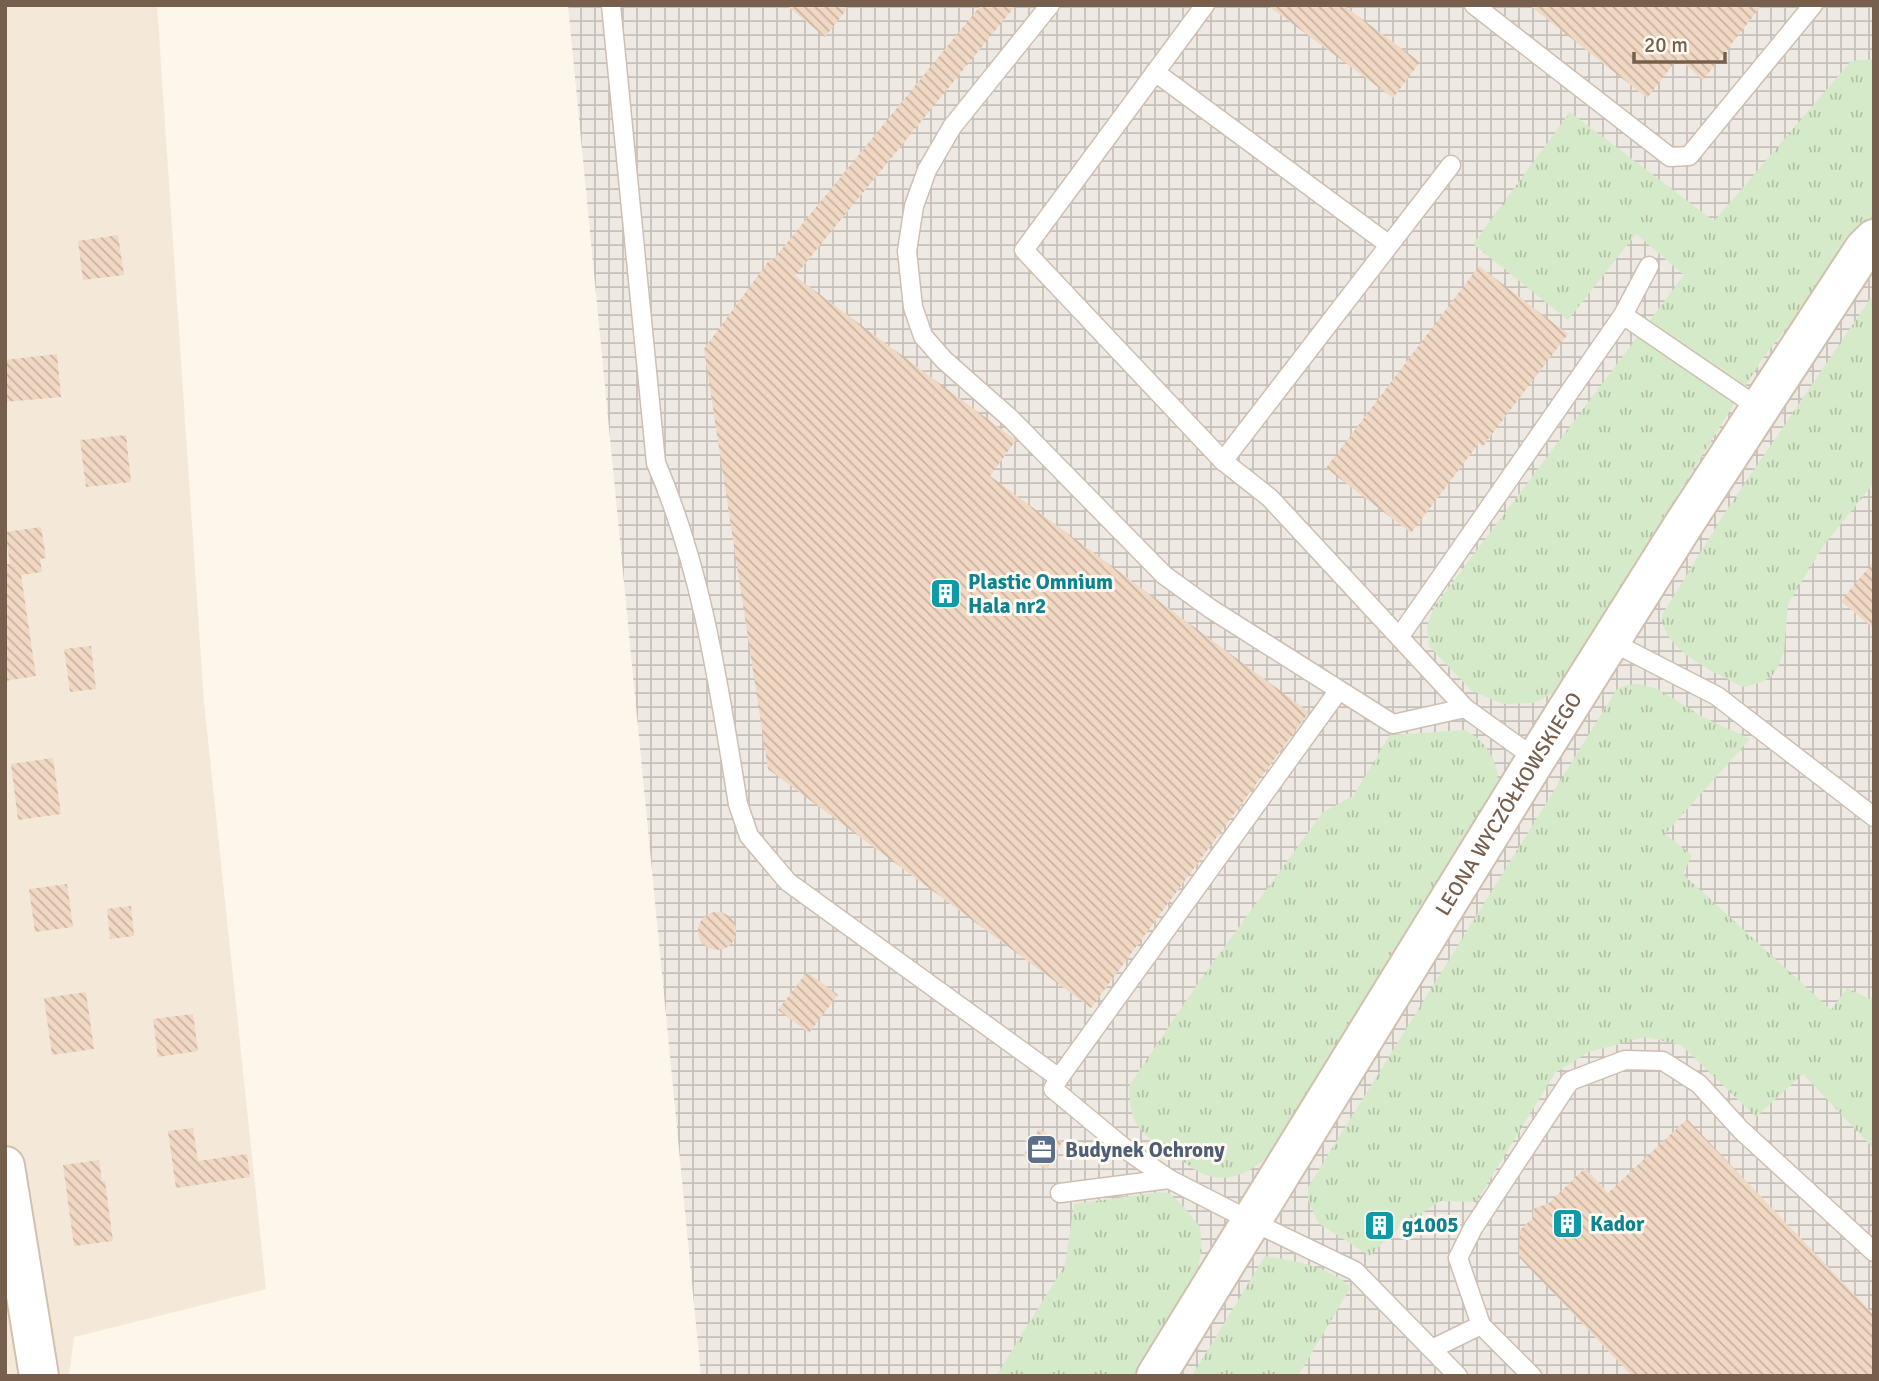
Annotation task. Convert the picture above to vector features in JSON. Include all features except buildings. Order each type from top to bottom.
[{"type":"street","name":"LEONA WYCZÓŁKOWSKIEGO","points":[[1156,1376],[1610,641],[1759,408],[1874,239]]},
{"type":"street","points":[[5,1166],[38,1376]]},
{"type":"lane","points":[[611,5],[656,463],[676,508],[703,601],[738,804],[749,836],[788,882],[1059,1078]]},
{"type":"lane","points":[[1050,5],[952,127],[927,170],[914,206],[907,251],[913,307],[923,336],[944,360],[1011,419],[1164,575],[1211,609],[1393,724],[1465,708]]},
{"type":"lane","points":[[1205,5],[1024,250],[1223,461],[1270,498],[1465,708],[1536,759]]},
{"type":"lane","points":[[1474,5],[1670,157],[1689,156],[1812,5]]},
{"type":"lane","points":[[1155,72],[1388,244]]},
{"type":"lane","points":[[1223,461],[1451,165]]},
{"type":"lane","points":[[1400,636],[1623,315],[1649,267]]},
{"type":"lane","points":[[1623,315],[1759,408]]},
{"type":"lane","points":[[1610,641],[1717,696],[1874,817]]},
{"type":"lane","points":[[1339,690],[1053,1089],[1128,1151],[1169,1179],[1251,1222],[1355,1271],[1458,1376]]},
{"type":"lane","points":[[1532,1376],[1481,1325],[1458,1258],[1473,1228],[1570,1081],[1625,1060],[1663,1061],[1699,1084],[1741,1130],[1874,1252]]},
{"type":"lane","points":[[1060,1194],[1169,1179]]},
{"type":"lane","points":[[1432,1349],[1481,1325]]},
{"type":"shaded area","points":[[5,5],[157,5],[204,702],[266,1289],[74,1337],[69,1376],[5,1376]]},
{"type":"shaded area","points":[[568,5],[1874,5],[1874,1376],[701,1376]]},
{"type":"green space","points":[[1874,59],[1874,214],[1761,361],[1554,693],[1533,703],[1503,704],[1472,691],[1429,646],[1427,626],[1434,607],[1684,275],[1636,234],[1568,320],[1473,244],[1570,112],[1714,221],[1851,61]]},
{"type":"green space","points":[[1874,293],[1874,483],[1824,545],[1788,604],[1784,651],[1778,667],[1771,677],[1744,687],[1705,667],[1680,649],[1664,628],[1662,615],[1724,514]]},
{"type":"green space","points":[[1639,684],[1658,689],[1703,717],[1750,739],[1665,834],[1692,855],[1683,874],[1831,1010],[1847,988],[1870,999],[1874,996],[1874,1149],[1803,1074],[1756,1117],[1681,1045],[1646,1037],[1589,1052],[1555,1073],[1476,1202],[1440,1201],[1395,1231],[1370,1256],[1318,1223],[1308,1200],[1308,1187],[1617,689]]},
{"type":"green space","points":[[1465,730],[1479,740],[1490,754],[1497,770],[1497,788],[1278,1147],[1255,1167],[1237,1176],[1227,1178],[1206,1175],[1193,1168],[1139,1128],[1132,1112],[1129,1086],[1200,980],[1323,812],[1353,796],[1390,735]]},
{"type":"green space","points":[[1159,1192],[1169,1193],[1200,1227],[1202,1248],[1197,1273],[1134,1376],[996,1376],[1065,1265],[1074,1204]]},
{"type":"green space","points":[[1265,1256],[1322,1269],[1351,1287],[1298,1376],[1192,1376]]},
{"type":"place","name":"Plastic Omnium Hala nr2","points":[[945,594]]},
{"type":"place","name":"Budynek Ochrony","points":[[1042,1150]]},
{"type":"place","name":"Kador","points":[[1567,1224]]},
{"type":"place","name":"g1005","points":[[1379,1225]]}]
